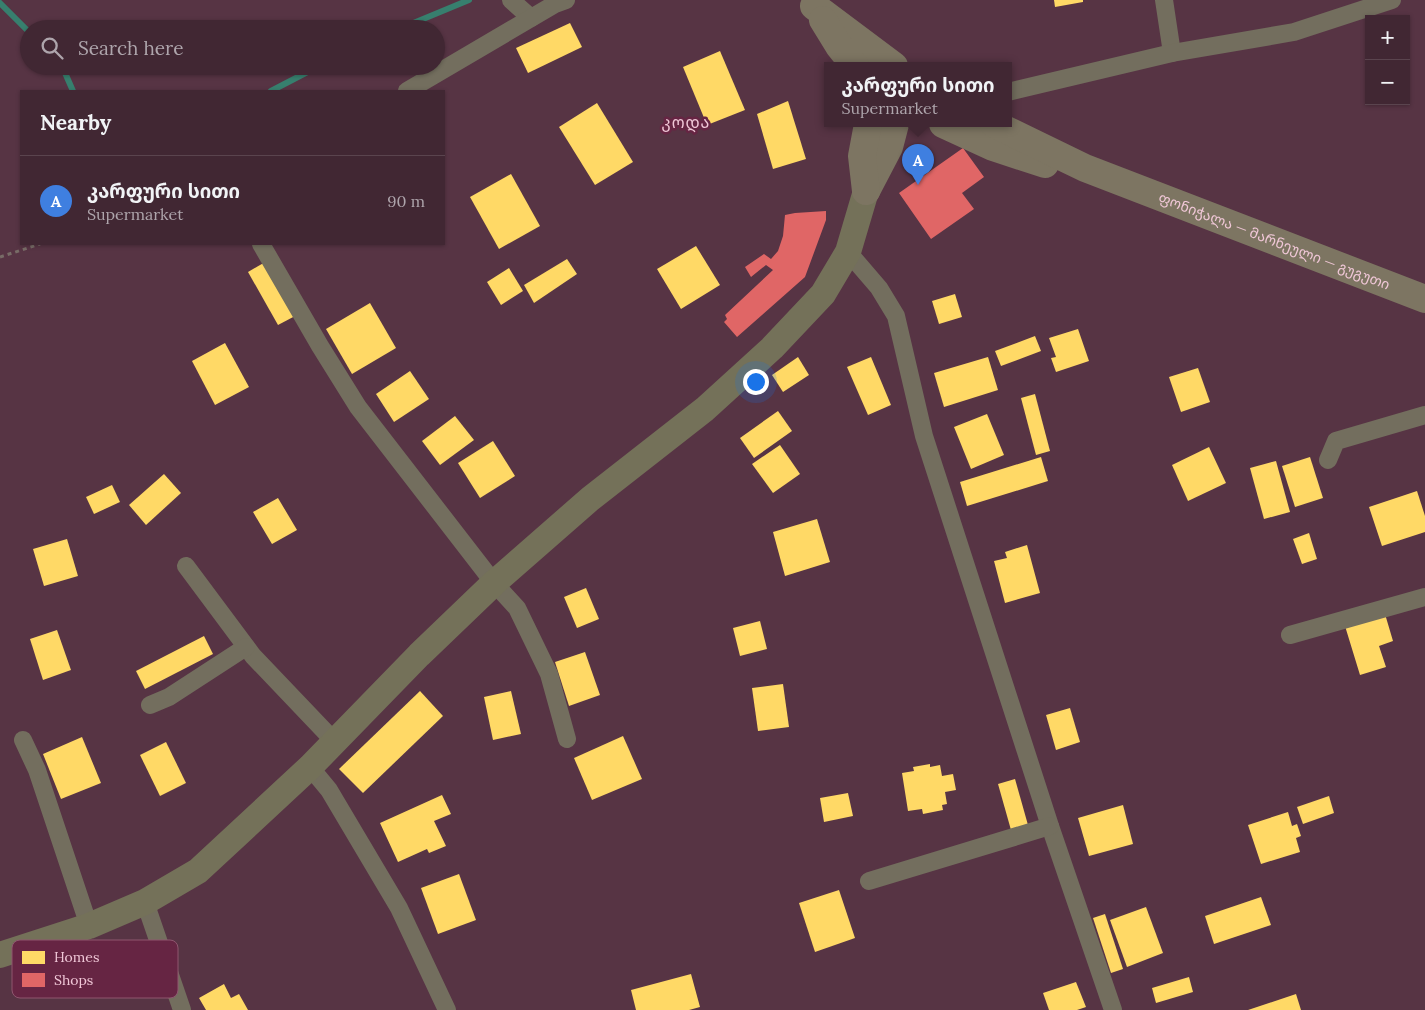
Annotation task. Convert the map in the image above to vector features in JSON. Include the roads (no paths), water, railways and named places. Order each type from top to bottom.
[{"type":"highway","points":[[812,3],[839,46],[852,62]]},
{"type":"highway","points":[[812,3],[889,62]]},
{"type":"highway","points":[[866,190],[862,156],[867,127]]},
{"type":"highway","points":[[866,190],[888,147],[894,127]]},
{"type":"highway","name":"ფონიჭალა — მარნეული — გუგუთი","points":[[950,127],[993,147],[1081,176],[1124,183]]},
{"type":"highway","name":"ფონიჭალა — მარნეული — გუგუთი","points":[[1000,127],[1085,168],[1425,299]]},
{"type":"street","points":[[511,0],[531,18]]},
{"type":"street","points":[[445,69],[531,18],[566,0]]},
{"type":"street","points":[[1164,0],[1172,53]]},
{"type":"street","points":[[1012,91],[1172,53],[1294,32],[1392,0]]},
{"type":"street","points":[[409,90],[434,75]]},
{"type":"street","points":[[46,940],[89,926],[145,902],[198,872],[310,767],[419,655],[494,583],[590,499],[705,408],[772,348],[823,294],[848,252],[866,190]]},
{"type":"street","points":[[263,245],[320,346],[358,407],[494,583],[517,608],[549,674],[567,739]]},
{"type":"street","points":[[848,252],[879,288],[896,316],[924,436],[1050,826],[1113,1010]]},
{"type":"street","points":[[1328,460],[1336,441],[1425,415]]},
{"type":"street","points":[[186,566],[253,656],[335,742]]},
{"type":"street","points":[[1290,635],[1425,597]]},
{"type":"street","points":[[150,705],[169,697],[246,647]]},
{"type":"street","points":[[23,740],[37,770],[89,926]]},
{"type":"street","points":[[310,767],[329,790],[399,908],[447,1010]]},
{"type":"street","points":[[869,881],[1050,826]]},
{"type":"street","points":[[145,902],[158,940]]},
{"type":"street","points":[[0,955],[12,951]]},
{"type":"street","points":[[178,998],[182,1010]]},
{"type":"waterway","points":[[421,20],[469,0]]},
{"type":"waterway","points":[[0,3],[20,23]]},
{"type":"waterway","points":[[66,75],[73,90]]},
{"type":"waterway","points":[[273,90],[302,75]]},
{"type":"place","name":"კარფური სითი","points":[[918,185]]},
{"type":"district","name":"კოდა","points":[[686,122]]}]
